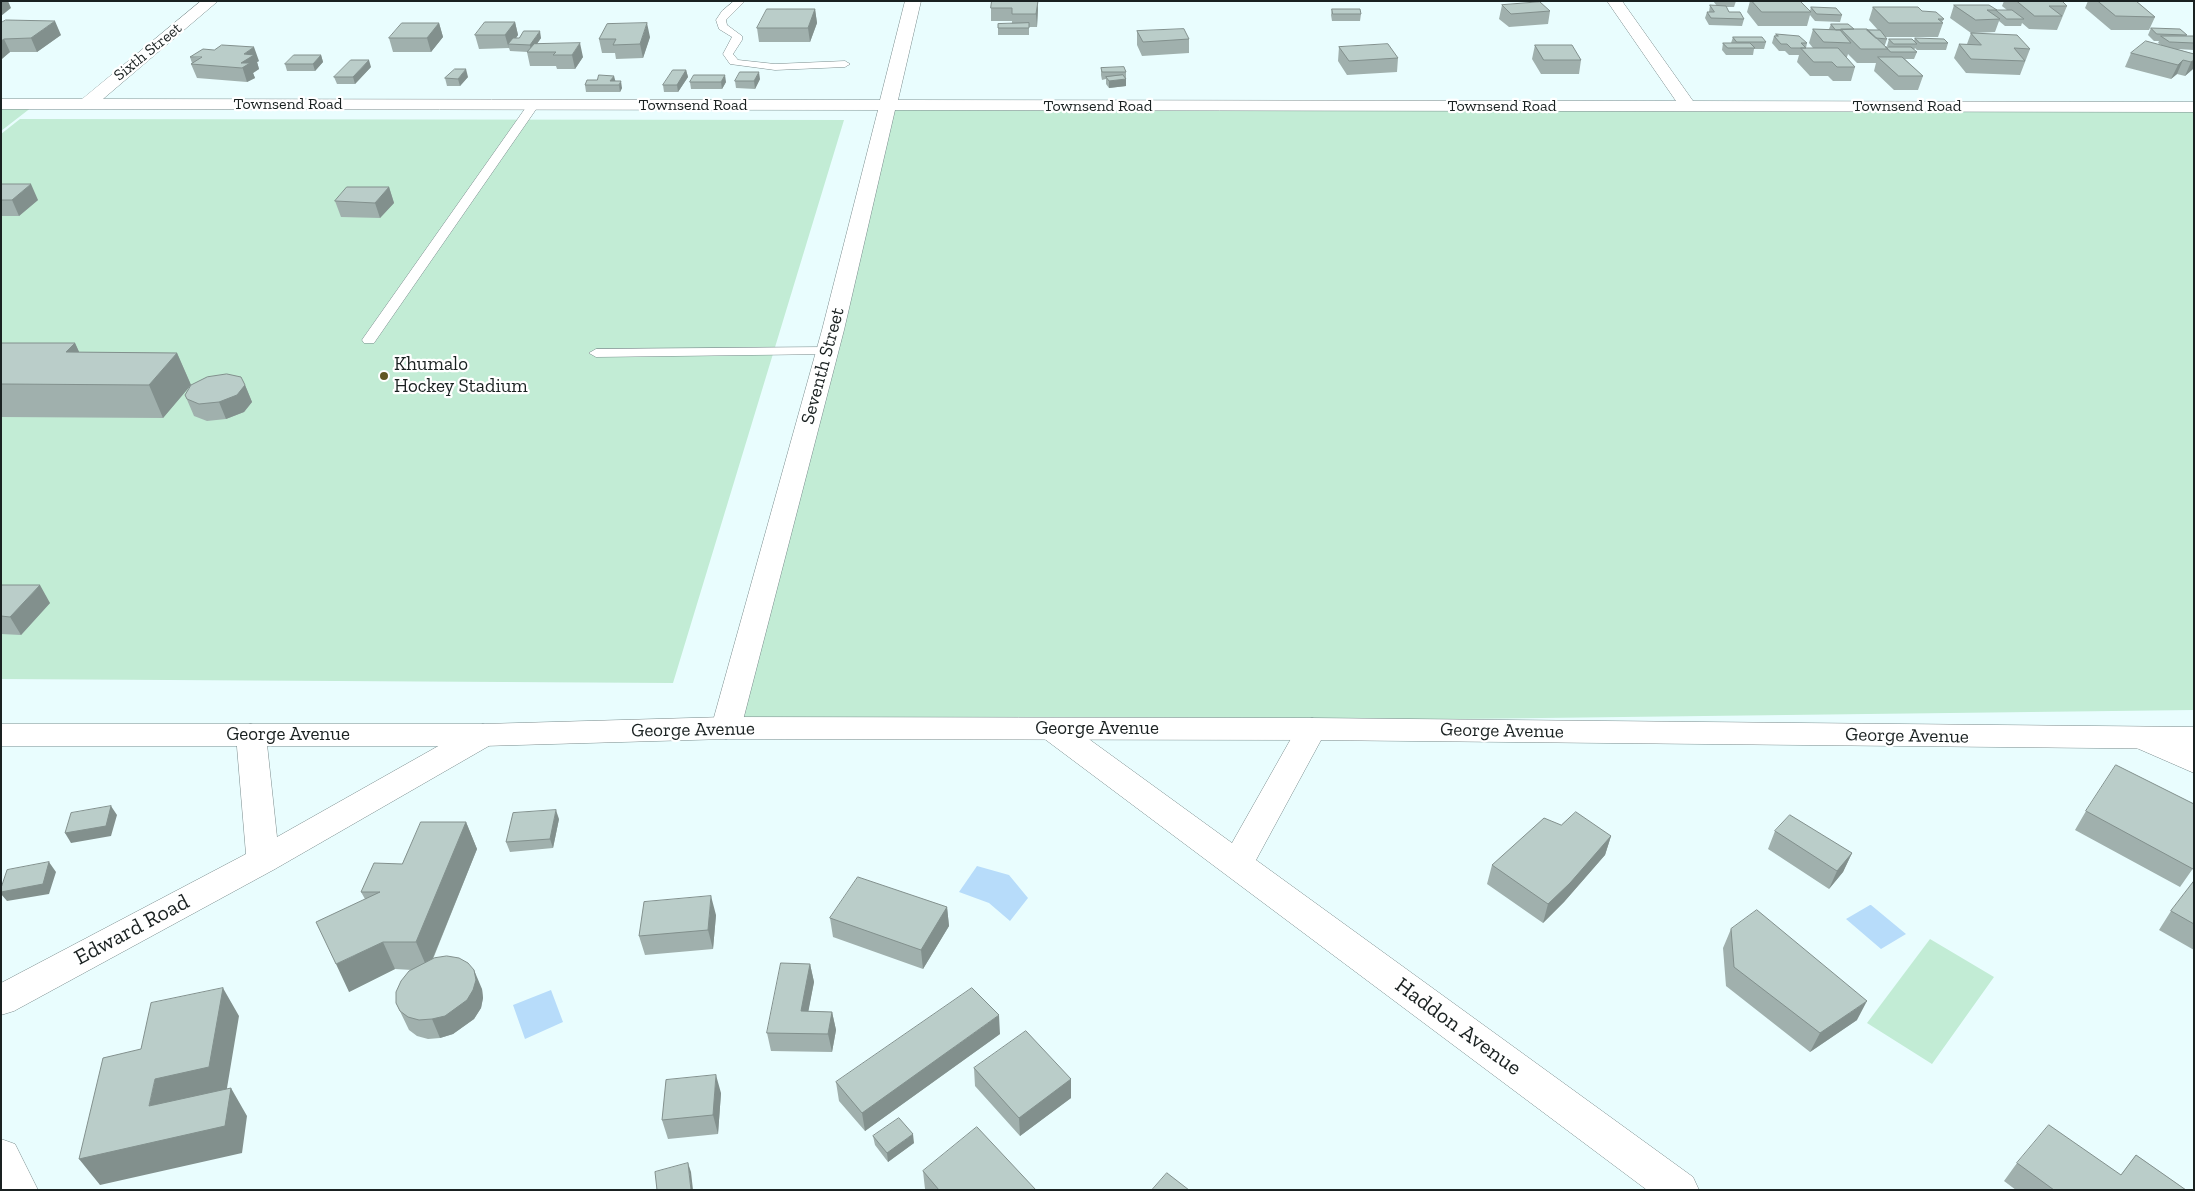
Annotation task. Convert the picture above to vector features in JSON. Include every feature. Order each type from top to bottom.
[{"type":"street","name":"Sixth Street","points":[[86,104],[211,1]]},
{"type":"street","name":"Seventh Street","points":[[726,728],[827,351],[912,1]]},
{"type":"street","points":[[1614,1],[1687,105]]},
{"type":"street","name":"Townsend Road","points":[[1,104],[2194,107]]},
{"type":"street","name":"George Avenue","points":[[1,735],[483,735],[726,728],[1312,729],[2194,738]]},
{"type":"street","name":"Haddon Avenue","points":[[1053,729],[1679,1190]]},
{"type":"street","points":[[1237,864],[1312,729]]},
{"type":"street","points":[[251,735],[263,860]]},
{"type":"street","name":"Edward Road","points":[[1,1000],[263,860],[483,735]]},
{"type":"street","points":[[2143,738],[2194,762]]},
{"type":"street","points":[[1,1157],[18,1190]]},
{"type":"lane","points":[[740,1],[721,18],[720,22],[721,26],[737,36],[737,40],[728,54],[734,62],[748,66],[845,64]]},
{"type":"lane","points":[[369,340],[533,105]]},
{"type":"lane","points":[[596,353],[827,351]]},
{"type":"green space","points":[[888,106],[2194,109],[2194,710],[726,728]]},
{"type":"green space","points":[[1,107],[32,107],[1,131]]},
{"type":"green space","name":"Khumalo Hockey Stadium","points":[[20,119],[844,120],[673,683],[1,679],[1,134]]},
{"type":"green space","points":[[1930,939],[1994,977],[1932,1064],[1867,1023]]},
{"type":"water","points":[[977,866],[1009,875],[1028,898],[1010,921],[989,903],[959,892]]},
{"type":"water","points":[[1870,905],[1906,934],[1881,949],[1846,919]]},
{"type":"water","points":[[551,990],[563,1022],[525,1039],[513,1005]]},
{"type":"building","points":[[992,1],[1038,1],[1036,14],[1012,14],[1012,8],[991,8]]},
{"type":"building","points":[[1752,1],[1800,1],[1811,12],[1762,12]]},
{"type":"building","points":[[2017,1],[2062,1],[2067,6],[2049,6],[2062,16],[2035,16]]},
{"type":"building","points":[[2098,1],[2136,1],[2155,17],[2116,16]]},
{"type":"building","points":[[1540,2],[1550,11],[1511,14],[1502,5]]},
{"type":"building","points":[[1710,5],[1726,6],[1729,12],[1740,12],[1744,19],[1711,18],[1707,12],[1714,12]]},
{"type":"building","points":[[1954,5],[1989,5],[1997,10],[1987,10],[2000,19],[1976,20]]},
{"type":"building","points":[[1811,7],[1836,8],[1842,15],[1817,14]]},
{"type":"building","points":[[1873,7],[1918,7],[1922,11],[1936,12],[1944,19],[1938,19],[1943,23],[1889,23]]},
{"type":"building","points":[[767,9],[815,9],[808,28],[757,28]]},
{"type":"building","points":[[1332,9],[1360,9],[1361,14],[1333,14]]},
{"type":"building","points":[[1996,10],[2012,10],[2024,19],[2007,19]]},
{"type":"building","points":[[6,20],[55,21],[31,38],[4,39],[1,41],[1,23]]},
{"type":"building","points":[[485,22],[515,22],[505,35],[475,35]]},
{"type":"building","points":[[402,23],[439,23],[427,38],[389,38]]},
{"type":"building","points":[[647,23],[640,44],[613,45],[616,39],[599,39],[607,24]]},
{"type":"building","points":[[1029,23],[1029,28],[998,28],[998,24]]},
{"type":"building","points":[[1831,24],[1848,24],[1854,29],[1836,30]]},
{"type":"building","points":[[2151,28],[2180,29],[2187,35],[2157,34]]},
{"type":"building","points":[[1184,29],[1189,39],[1143,42],[1137,31]]},
{"type":"building","points":[[1813,29],[1840,30],[1851,43],[1824,42]]},
{"type":"building","points":[[1841,29],[1867,29],[1888,49],[1861,49]]},
{"type":"building","points":[[1867,30],[1880,30],[1887,39],[1876,38]]},
{"type":"building","points":[[524,31],[540,31],[530,45],[508,44],[513,38],[519,38]]},
{"type":"building","points":[[1971,33],[2017,35],[2030,49],[2014,48],[2025,61],[1971,59],[1959,44],[1981,45]]},
{"type":"building","points":[[1776,34],[1799,36],[1807,43],[1801,43],[1806,48],[1791,48],[1787,44],[1781,44],[1774,36],[1778,36]]},
{"type":"building","points":[[2161,36],[2194,36],[2194,43],[2170,42]]},
{"type":"building","points":[[1733,37],[1762,37],[1766,42],[1737,42]]},
{"type":"building","points":[[1915,38],[1944,39],[1948,43],[1920,43]]},
{"type":"building","points":[[1889,39],[1912,39],[1917,44],[1894,44]]},
{"type":"building","points":[[2146,41],[2194,54],[2194,60],[2191,62],[2183,60],[2178,65],[2131,53]]},
{"type":"building","points":[[580,43],[572,55],[553,55],[556,52],[527,52],[534,44]]},
{"type":"building","points":[[1723,43],[1750,43],[1755,48],[1728,48]]},
{"type":"building","points":[[1388,44],[1398,58],[1349,61],[1339,47]]},
{"type":"building","points":[[222,45],[254,47],[244,54],[254,55],[241,63],[250,63],[242,68],[191,64],[202,57],[190,57],[203,49],[214,50]]},
{"type":"building","points":[[1535,45],[1572,45],[1581,60],[1544,60]]},
{"type":"building","points":[[1886,47],[1911,47],[1917,52],[1891,52]]},
{"type":"building","points":[[1801,48],[1838,48],[1855,67],[1837,67],[1832,62],[1814,62]]},
{"type":"building","points":[[294,55],[321,55],[313,64],[285,64]]},
{"type":"building","points":[[1878,57],[1902,57],[1923,76],[1899,76]]},
{"type":"building","points":[[351,60],[369,60],[353,77],[334,77]]},
{"type":"building","points":[[1124,67],[1126,72],[1102,72],[1101,68]]},
{"type":"building","points":[[455,69],[466,69],[458,79],[445,78]]},
{"type":"building","points":[[673,70],[686,70],[677,85],[663,85]]},
{"type":"building","points":[[740,72],[759,72],[754,81],[735,81]]},
{"type":"building","points":[[599,75],[614,76],[610,81],[621,81],[619,85],[585,85],[587,80],[597,80]]},
{"type":"building","points":[[694,75],[725,75],[721,82],[690,82]]},
{"type":"building","points":[[1123,75],[1126,79],[1109,81],[1106,77]]},
{"type":"building","points":[[1,184],[31,184],[12,200],[1,200]]},
{"type":"building","points":[[347,187],[389,187],[375,203],[335,201]]},
{"type":"building","points":[[1,343],[75,343],[66,352],[177,353],[149,385],[1,384]]},
{"type":"building","points":[[227,374],[241,377],[245,385],[237,395],[219,402],[199,404],[187,399],[185,395],[191,385],[207,377]]},
{"type":"building","points":[[1,585],[40,585],[10,617],[1,616]]},
{"type":"building","points":[[2116,765],[2194,804],[2193,869],[2086,811]]},
{"type":"building","points":[[111,806],[106,826],[65,833],[71,813]]},
{"type":"building","points":[[556,810],[550,839],[506,842],[513,813]]},
{"type":"building","points":[[1576,812],[1611,836],[1570,883],[1548,904],[1492,865],[1544,818],[1561,825]]},
{"type":"building","points":[[1790,815],[1852,853],[1837,871],[1775,831]]},
{"type":"building","points":[[421,822],[466,822],[416,942],[383,942],[336,964],[316,922],[380,892],[361,892],[374,863],[402,864]]},
{"type":"building","points":[[49,862],[43,884],[1,892],[7,870]]},
{"type":"building","points":[[858,877],[947,907],[921,950],[830,918]]},
{"type":"building","points":[[2194,881],[2194,924],[2171,911]]},
{"type":"building","points":[[711,896],[708,930],[639,936],[644,902]]},
{"type":"building","points":[[1757,910],[1867,1001],[1820,1033],[1734,967],[1731,929]]},
{"type":"building","points":[[447,956],[459,958],[468,963],[474,970],[476,980],[467,1000],[445,1016],[419,1020],[408,1017],[400,1011],[396,1003],[396,992],[401,981],[409,971],[434,958]]},
{"type":"building","points":[[781,963],[810,964],[801,1011],[832,1012],[828,1034],[767,1033]]},
{"type":"building","points":[[223,988],[209,1067],[155,1079],[149,1106],[231,1088],[225,1126],[79,1159],[103,1058],[141,1049],[151,1003]]},
{"type":"building","points":[[972,988],[999,1015],[862,1113],[836,1082]]},
{"type":"building","points":[[1026,1031],[1071,1079],[1019,1118],[974,1068]]},
{"type":"building","points":[[716,1075],[713,1115],[662,1120],[666,1080]]},
{"type":"building","points":[[899,1118],[913,1134],[887,1153],[873,1136]]},
{"type":"building","points":[[2049,1125],[2121,1175],[2136,1155],[2186,1190],[2054,1190],[2017,1163]]},
{"type":"building","points":[[977,1127],[1036,1190],[939,1190],[923,1171]]},
{"type":"building","points":[[688,1163],[691,1190],[657,1190],[655,1172]]},
{"type":"building","points":[[1167,1173],[1189,1190],[1152,1190]]},
{"type":"place","name":"Khumalo Hockey Stadium","points":[[384,376]]}]
